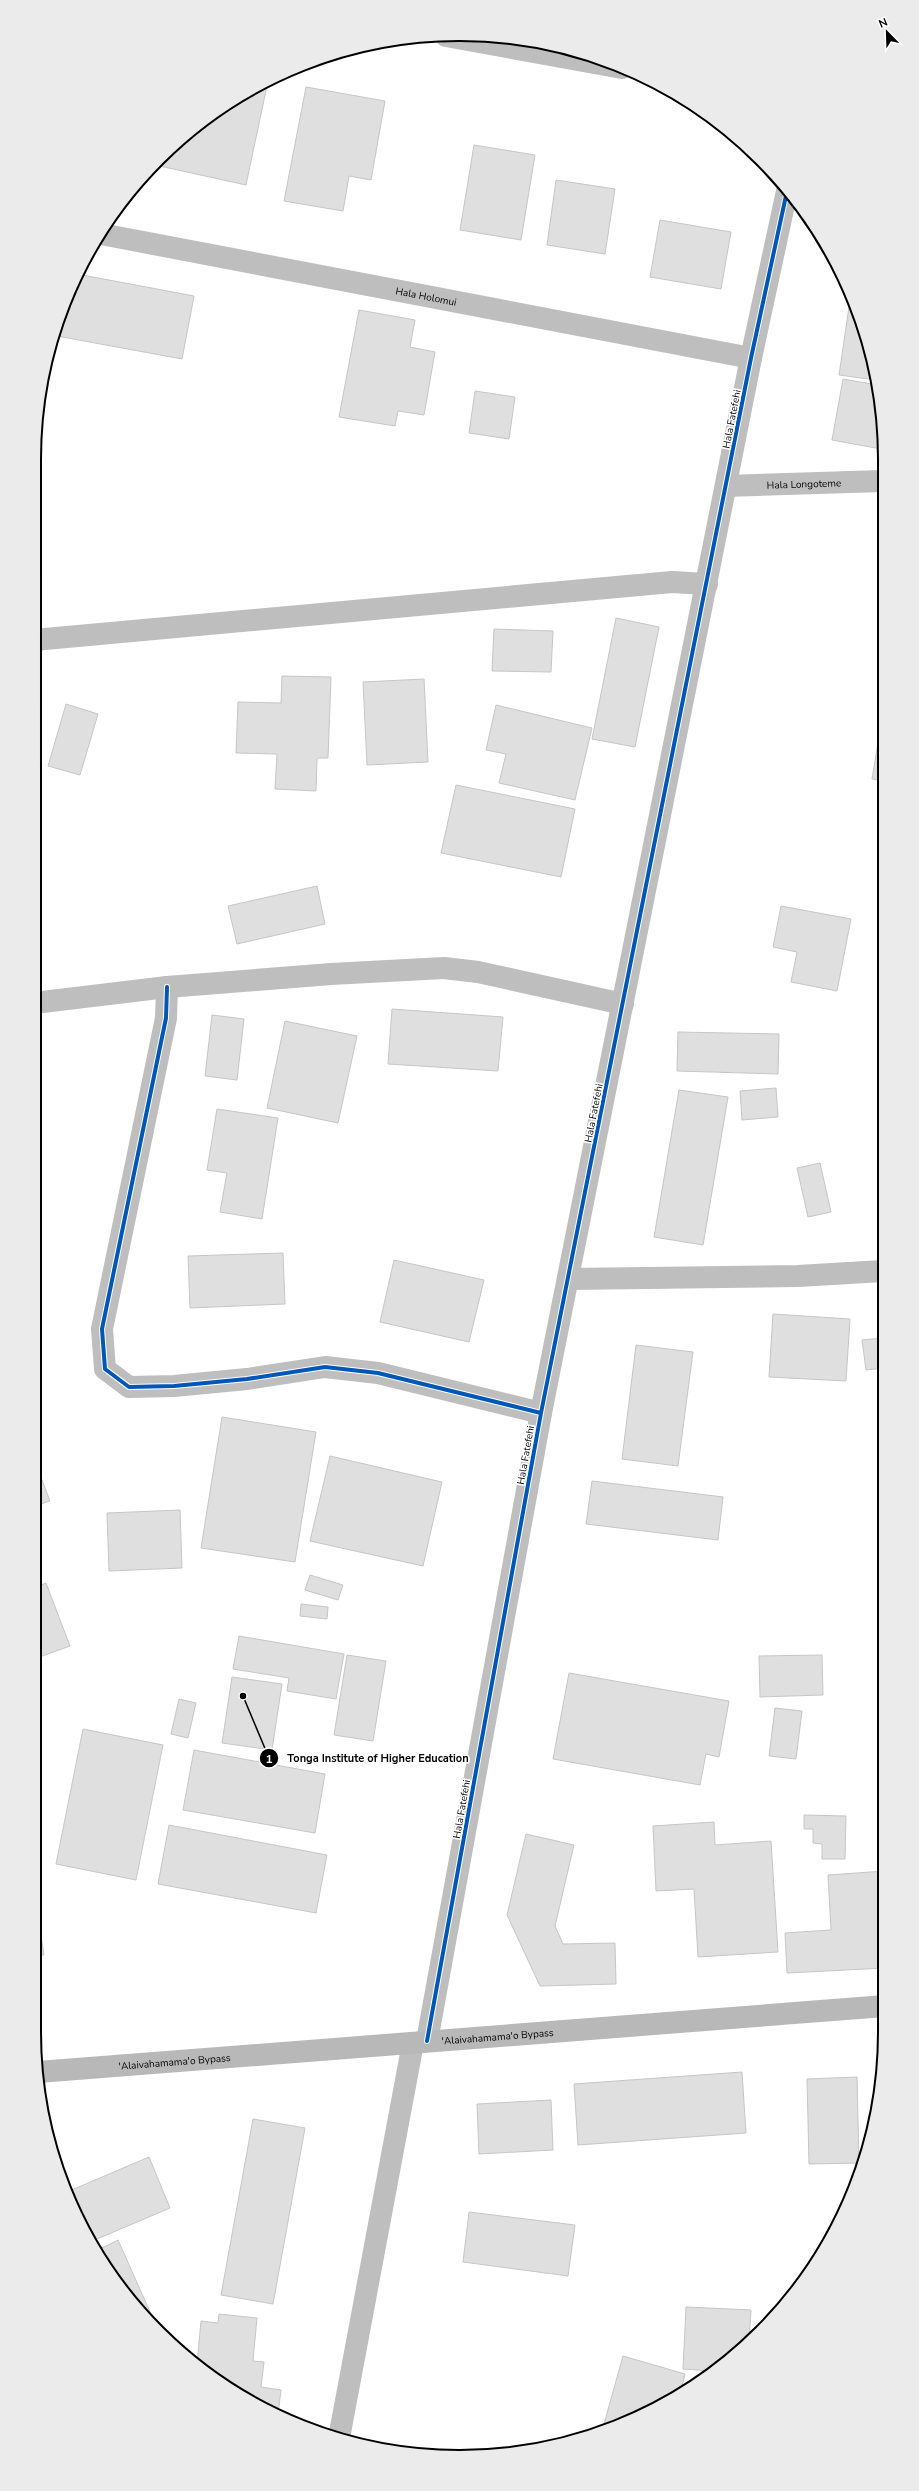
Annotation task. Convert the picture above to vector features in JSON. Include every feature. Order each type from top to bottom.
[{"type":"main road","name":"'Alaivahamama'o Bypass","points":[[43,2072],[878,2007]]},
{"type":"street","points":[[477,42],[593,63]]},
{"type":"street","name":"Hala Fatefehi","points":[[340,2433],[420,2042],[541,1413],[751,358],[786,198]]},
{"type":"street","name":"Hala Holomui","points":[[107,235],[751,358]]},
{"type":"street","name":"Hala Longoteme","points":[[726,486],[878,481]]},
{"type":"street","points":[[41,639],[672,582],[707,584]]},
{"type":"street","points":[[41,1002],[167,987],[331,974],[444,968],[478,972],[623,1004]]},
{"type":"street","points":[[167,987],[166,1018],[102,1329],[105,1369],[129,1387],[174,1386],[240,1380],[325,1367],[378,1373],[541,1413]]},
{"type":"street","points":[[568,1278],[798,1276],[878,1271]]},
{"type":"building","points":[[306,87],[385,101],[371,180],[349,176],[343,211],[284,201]]},
{"type":"building","points":[[267,88],[246,185],[162,166],[205,127],[250,97]]},
{"type":"building","points":[[474,145],[535,155],[521,240],[460,230]]},
{"type":"building","points":[[556,180],[615,189],[605,254],[547,245]]},
{"type":"building","points":[[660,220],[731,232],[721,289],[650,277]]},
{"type":"building","points":[[83,275],[194,296],[182,359],[59,336]]},
{"type":"building","points":[[849,307],[864,351],[870,379],[839,375]]},
{"type":"building","points":[[359,310],[415,320],[410,347],[435,352],[424,415],[398,411],[395,426],[339,417]]},
{"type":"building","points":[[843,379],[871,384],[878,448],[832,440]]},
{"type":"building","points":[[475,391],[515,397],[509,439],[469,433]]},
{"type":"building","points":[[616,618],[659,627],[635,747],[592,739]]},
{"type":"building","points":[[494,629],[553,631],[551,672],[492,671]]},
{"type":"building","points":[[282,676],[331,677],[328,758],[317,758],[316,791],[275,789],[277,754],[236,753],[238,702],[281,703]]},
{"type":"building","points":[[424,679],[428,762],[367,765],[363,682]]},
{"type":"building","points":[[66,704],[98,714],[80,775],[48,766]]},
{"type":"building","points":[[496,705],[592,728],[575,800],[499,783],[506,754],[486,750]]},
{"type":"building","points":[[878,743],[878,780],[872,779]]},
{"type":"building","points":[[456,785],[575,809],[561,877],[441,853]]},
{"type":"building","points":[[317,886],[325,924],[237,944],[228,906]]},
{"type":"building","points":[[781,906],[851,919],[837,991],[791,982],[797,952],[773,947]]},
{"type":"building","points":[[392,1009],[503,1017],[498,1071],[388,1064]]},
{"type":"building","points":[[212,1015],[244,1019],[237,1080],[205,1076]]},
{"type":"building","points":[[285,1021],[357,1036],[338,1123],[267,1108]]},
{"type":"building","points":[[678,1032],[779,1034],[778,1074],[677,1071]]},
{"type":"building","points":[[776,1088],[778,1117],[742,1120],[740,1091]]},
{"type":"building","points":[[679,1090],[728,1097],[703,1245],[654,1237]]},
{"type":"building","points":[[217,1109],[278,1118],[262,1219],[220,1212],[227,1173],[207,1170]]},
{"type":"building","points":[[820,1163],[831,1212],[808,1217],[797,1168]]},
{"type":"building","points":[[283,1253],[285,1304],[190,1308],[188,1256]]},
{"type":"building","points":[[394,1260],[484,1280],[469,1342],[380,1322]]},
{"type":"building","points":[[773,1314],[850,1319],[846,1381],[769,1377]]},
{"type":"building","points":[[878,1338],[878,1369],[866,1370],[862,1340]]},
{"type":"building","points":[[636,1345],[693,1352],[678,1466],[622,1459]]},
{"type":"building","points":[[222,1417],[316,1432],[295,1562],[201,1548]]},
{"type":"building","points":[[330,1456],[442,1482],[423,1566],[310,1541]]},
{"type":"building","points":[[41,1477],[50,1501],[41,1504]]},
{"type":"building","points":[[592,1481],[723,1497],[718,1540],[586,1524]]},
{"type":"building","points":[[180,1510],[182,1568],[109,1571],[107,1513]]},
{"type":"building","points":[[310,1575],[343,1585],[338,1600],[305,1590]]},
{"type":"building","points":[[46,1583],[70,1646],[41,1656],[41,1585]]},
{"type":"building","points":[[301,1604],[328,1607],[327,1619],[300,1616]]},
{"type":"building","points":[[239,1636],[344,1654],[336,1699],[287,1691],[289,1678],[233,1669]]},
{"type":"building","points":[[347,1655],[386,1661],[373,1741],[334,1735]]},
{"type":"building","points":[[822,1655],[823,1695],[760,1697],[759,1656]]},
{"type":"building","points":[[569,1673],[729,1701],[719,1757],[706,1754],[700,1785],[553,1759]]},
{"type":"building","points":[[232,1677],[282,1684],[272,1750],[222,1743]]},
{"type":"building","points":[[179,1699],[196,1703],[188,1738],[171,1734]]},
{"type":"building","points":[[775,1708],[802,1711],[796,1759],[769,1756]]},
{"type":"building","points":[[83,1729],[163,1745],[136,1880],[56,1864]]},
{"type":"building","points":[[194,1750],[325,1774],[315,1833],[183,1810]]},
{"type":"building","points":[[804,1815],[846,1816],[845,1859],[822,1859],[822,1844],[813,1843],[813,1829],[804,1829]]},
{"type":"building","points":[[714,1822],[715,1845],[771,1841],[778,1952],[698,1957],[694,1889],[656,1891],[653,1826]]},
{"type":"building","points":[[169,1825],[327,1855],[316,1913],[158,1884]]},
{"type":"building","points":[[526,1834],[574,1845],[555,1926],[563,1944],[615,1943],[616,1984],[540,1986],[507,1915]]},
{"type":"building","points":[[878,1871],[878,1968],[787,1973],[785,1933],[831,1930],[828,1875]]},
{"type":"building","points":[[41,1936],[44,1955],[41,1955]]},
{"type":"building","points":[[742,2072],[746,2133],[578,2145],[574,2084]]},
{"type":"building","points":[[857,2077],[859,2157],[857,2163],[809,2164],[807,2079]]},
{"type":"building","points":[[551,2100],[553,2150],[479,2154],[477,2104]]},
{"type":"building","points":[[253,2119],[305,2128],[273,2304],[221,2295]]},
{"type":"building","points":[[149,2157],[170,2208],[96,2239],[72,2190]]},
{"type":"building","points":[[469,2212],[575,2225],[568,2276],[463,2262]]},
{"type":"building","points":[[118,2240],[150,2313],[127,2286],[102,2248]]},
{"type":"building","points":[[686,2307],[751,2310],[750,2332],[735,2346],[705,2370],[683,2369]]},
{"type":"building","points":[[219,2314],[257,2318],[253,2361],[264,2362],[261,2387],[281,2390],[279,2409],[250,2394],[198,2358],[201,2321],[218,2323]]},
{"type":"building","points":[[623,2356],[685,2374],[682,2385],[669,2394],[645,2407],[604,2424]]},
{"type":"cycle path","points":[[427,2041],[541,1413],[751,358],[786,198]]},
{"type":"cycle path","points":[[167,987],[166,1018],[102,1329],[105,1369],[129,1387],[174,1386],[247,1379],[325,1367],[378,1373],[541,1413]]},
{"type":"place","name":"Tonga Institute of Higher Education","points":[[243,1696]]}]
